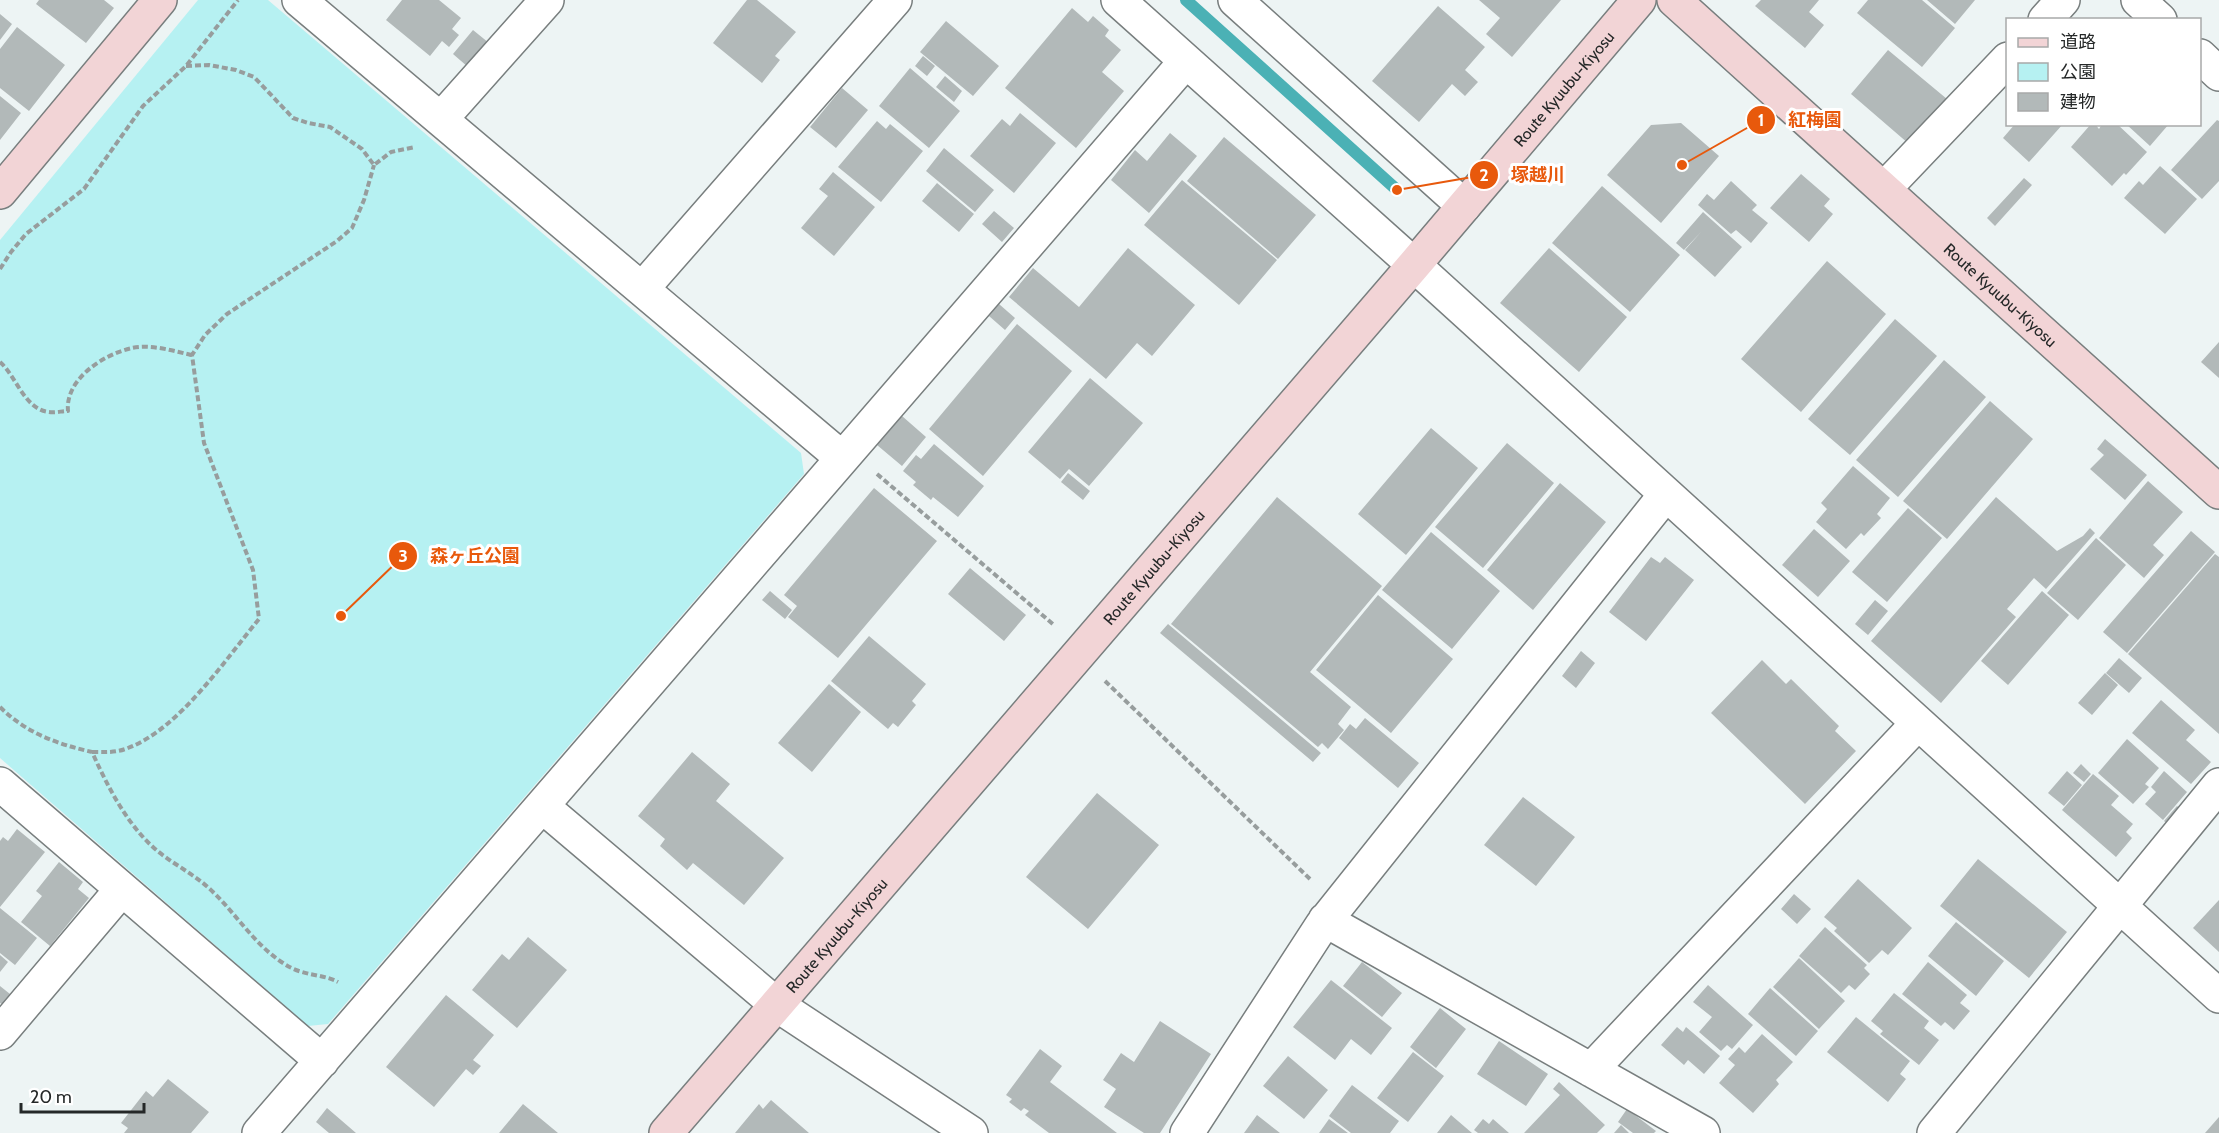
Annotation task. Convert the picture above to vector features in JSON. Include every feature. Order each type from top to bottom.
[{"type":"main road","points":[[0,192],[160,0]]},
{"type":"main road","name":"Route Kyuubu-Kiyosu","points":[[666,1133],[1414,265],[1639,0]]},
{"type":"main road","name":"Route Kyuubu-Kiyosu","points":[[1674,0],[2219,492]]},
{"type":"street","points":[[299,0],[642,289],[846,454]]},
{"type":"street","points":[[448,125],[547,0]]},
{"type":"street","points":[[642,289],[895,0]]},
{"type":"street","points":[[1118,0],[1414,265],[2219,996]]},
{"type":"street","points":[[1235,0],[1464,206]]},
{"type":"street","points":[[2047,18],[2063,0]]},
{"type":"street","points":[[2138,0],[2158,18]]},
{"type":"street","points":[[2201,58],[2219,74]]},
{"type":"street","points":[[1884,189],[2006,59]]},
{"type":"street","points":[[259,1133],[1186,61]]},
{"type":"street","points":[[1186,1133],[1331,913],[1666,494]]},
{"type":"street","points":[[1591,1070],[1918,723]]},
{"type":"street","points":[[0,784],[322,1061]]},
{"type":"street","points":[[1934,1133],[2219,785]]},
{"type":"street","points":[[542,806],[777,1005],[971,1133]]},
{"type":"street","points":[[0,1033],[122,889]]},
{"type":"street","points":[[1331,913],[1591,1070],[1703,1133]]},
{"type":"path","points":[[0,269],[26,234],[84,189],[143,106],[186,66],[238,0]]},
{"type":"path","points":[[186,66],[209,64],[254,77],[293,118],[330,127],[362,149],[374,165]]},
{"type":"path","points":[[0,707],[30,730],[57,744],[92,753],[130,748],[150,737],[188,706],[259,619],[253,570],[204,443],[192,355],[205,335],[227,314],[337,241],[352,228],[364,200],[374,165],[391,152],[425,147],[448,125]]},
{"type":"path","points":[[0,362],[30,402],[36,408],[48,412],[68,411],[67,399],[75,385],[89,369],[113,355],[132,348],[147,347],[192,355]]},
{"type":"path","points":[[846,454],[1080,652],[1331,913]]},
{"type":"path","points":[[92,753],[106,782],[134,826],[154,848],[212,890],[261,947],[299,973],[336,980],[369,1006]]},
{"type":"green space","points":[[198,0],[268,0],[801,453],[804,474],[328,1024],[308,1026],[0,758],[0,240]]},
{"type":"building","points":[[39,0],[104,0],[114,8],[86,43],[36,4]]},
{"type":"building","points":[[402,0],[439,0],[461,18],[452,29],[459,35],[449,47],[442,41],[430,56],[386,20]]},
{"type":"building","points":[[747,0],[757,0],[796,32],[775,56],[780,60],[762,83],[713,43]]},
{"type":"building","points":[[1479,0],[1561,0],[1512,57],[1486,34],[1500,18]]},
{"type":"building","points":[[1761,0],[1819,0],[1809,12],[1824,25],[1805,48],[1755,6]]},
{"type":"building","points":[[1868,0],[1922,0],[1955,28],[1922,67],[1857,13]]},
{"type":"building","points":[[1927,0],[1975,0],[1955,24]]},
{"type":"building","points":[[1438,6],[1485,47],[1465,70],[1478,82],[1465,96],[1452,84],[1419,122],[1372,81]]},
{"type":"building","points":[[1072,8],[1088,22],[1093,16],[1109,30],[1105,36],[1121,50],[1102,72],[1124,91],[1076,148],[1005,88]]},
{"type":"building","points":[[0,14],[12,24],[0,40]]},
{"type":"building","points":[[946,21],[999,66],[973,96],[920,52]]},
{"type":"building","points":[[17,27],[65,65],[29,111],[0,88],[0,49]]},
{"type":"building","points":[[473,30],[489,43],[468,67],[453,54]]},
{"type":"building","points":[[1888,50],[1947,99],[1909,144],[1851,94]]},
{"type":"building","points":[[923,56],[935,66],[927,76],[915,66]]},
{"type":"building","points":[[910,68],[960,111],[929,148],[879,106]]},
{"type":"building","points":[[945,76],[962,91],[954,102],[936,87]]},
{"type":"building","points":[[842,88],[868,110],[836,148],[810,127]]},
{"type":"building","points":[[0,96],[21,113],[0,140]]},
{"type":"building","points":[[1020,113],[1056,143],[1014,193],[970,156],[1002,119],[1010,126]]},
{"type":"building","points":[[2217,120],[2219,121],[2219,181],[2202,199],[2171,170]]},
{"type":"building","points":[[877,121],[886,129],[890,124],[923,151],[881,202],[838,167]]},
{"type":"building","points":[[1681,123],[1719,156],[1661,223],[1607,175],[1651,125]]},
{"type":"building","points":[[2013,126],[2061,126],[2029,162],[2003,138]]},
{"type":"building","points":[[2089,126],[2097,126],[2099,129],[2101,126],[2119,126],[2147,152],[2126,175],[2124,173],[2112,186],[2071,147]]},
{"type":"building","points":[[2128,126],[2167,126],[2150,146]]},
{"type":"building","points":[[1170,133],[1197,156],[1149,213],[1111,180],[1135,150],[1147,161]]},
{"type":"building","points":[[1224,137],[1316,215],[1278,259],[1187,181]]},
{"type":"building","points":[[944,148],[994,190],[975,212],[926,171]]},
{"type":"building","points":[[2160,166],[2197,199],[2165,234],[2124,198],[2139,181],[2143,185]]},
{"type":"building","points":[[833,172],[875,207],[834,256],[801,228],[828,196],[819,189]]},
{"type":"building","points":[[1801,174],[1830,199],[1824,206],[1833,214],[1809,242],[1770,208]]},
{"type":"building","points":[[2024,178],[2032,185],[1995,226],[1987,218]]},
{"type":"building","points":[[1182,180],[1277,260],[1239,305],[1144,225]]},
{"type":"building","points":[[1731,181],[1757,205],[1752,210],[1768,223],[1751,243],[1736,230],[1731,234],[1698,205],[1707,194],[1714,200]]},
{"type":"building","points":[[937,183],[974,214],[959,232],[922,201]]},
{"type":"building","points":[[1602,186],[1680,255],[1630,312],[1552,243]]},
{"type":"building","points":[[994,211],[1014,228],[1002,242],[982,224]]},
{"type":"building","points":[[1703,212],[1742,247],[1715,277],[1685,250],[1701,232],[1684,250],[1676,243]]},
{"type":"building","points":[[1128,248],[1195,305],[1152,356],[1137,343],[1106,379],[1009,297],[1033,268],[1079,307]]},
{"type":"building","points":[[1549,248],[1627,317],[1579,372],[1500,303]]},
{"type":"building","points":[[1827,261],[1886,314],[1801,412],[1741,359]]},
{"type":"building","points":[[999,304],[1015,318],[1005,330],[989,316]]},
{"type":"building","points":[[1895,319],[1937,356],[1850,455],[1808,419]]},
{"type":"building","points":[[1017,324],[1072,371],[983,476],[929,429]]},
{"type":"building","points":[[2219,342],[2219,378],[2201,362]]},
{"type":"building","points":[[1944,360],[1986,397],[1898,497],[1856,460]]},
{"type":"building","points":[[1090,378],[1143,423],[1089,486],[1069,469],[1060,479],[1028,452]]},
{"type":"building","points":[[1990,401],[2033,439],[1947,539],[1903,501]]},
{"type":"building","points":[[902,416],[926,437],[902,466],[877,445]]},
{"type":"building","points":[[1431,428],[1478,468],[1406,555],[1358,514]]},
{"type":"building","points":[[2105,439],[2147,475],[2125,500],[2090,469],[2104,455],[2097,449]]},
{"type":"building","points":[[1507,443],[1554,483],[1483,568],[1435,527]]},
{"type":"building","points":[[934,444],[984,486],[958,517],[933,497],[931,500],[913,485],[916,482],[903,471],[916,455],[921,459]]},
{"type":"building","points":[[1853,466],[1890,498],[1877,514],[1881,518],[1864,536],[1861,533],[1846,549],[1816,522],[1827,509],[1821,503]]},
{"type":"building","points":[[1068,473],[1090,491],[1083,500],[1061,482]]},
{"type":"building","points":[[2148,481],[2183,512],[2153,545],[2164,555],[2144,578],[2099,538]]},
{"type":"building","points":[[1560,483],[1606,522],[1533,610],[1487,570]]},
{"type":"building","points":[[874,488],[937,541],[838,658],[788,617],[797,606],[784,595]]},
{"type":"building","points":[[1277,497],[1382,586],[1310,672],[1351,707],[1338,724],[1344,730],[1328,749],[1322,743],[1318,747],[1171,624]]},
{"type":"building","points":[[1996,497],[2057,551],[2083,536],[2090,528],[2095,533],[2046,589],[2034,578],[2007,609],[2016,617],[1941,703],[1871,641]]},
{"type":"building","points":[[1908,508],[1942,538],[1887,602],[1852,572]]},
{"type":"building","points":[[1814,529],[1850,561],[1818,597],[1782,565]]},
{"type":"building","points":[[2191,531],[2215,552],[2127,653],[2103,632]]},
{"type":"building","points":[[1431,532],[1500,591],[1452,649],[1382,590]]},
{"type":"building","points":[[2096,538],[2126,565],[2078,620],[2047,593]]},
{"type":"building","points":[[2215,554],[2219,557],[2219,734],[2128,654]]},
{"type":"building","points":[[1651,557],[1660,563],[1665,557],[1694,580],[1646,641],[1609,612]]},
{"type":"building","points":[[970,568],[1026,615],[1004,641],[948,594]]},
{"type":"building","points":[[770,591],[792,610],[785,619],[762,600]]},
{"type":"building","points":[[2042,591],[2069,615],[2008,685],[1981,661]]},
{"type":"building","points":[[1378,595],[1453,659],[1391,733],[1316,670]]},
{"type":"building","points":[[1875,600],[1888,611],[1868,635],[1855,624]]},
{"type":"building","points":[[1168,624],[1321,753],[1313,762],[1160,633]]},
{"type":"building","points":[[869,636],[926,684],[912,701],[916,705],[898,727],[893,723],[888,729],[831,681]]},
{"type":"building","points":[[1581,651],[1595,663],[1576,688],[1562,676]]},
{"type":"building","points":[[2119,658],[2142,678],[2129,693],[2106,673]]},
{"type":"building","points":[[1762,660],[1786,684],[1791,679],[1839,726],[1835,731],[1856,751],[1805,804],[1711,713]]},
{"type":"building","points":[[2105,673],[2118,685],[2092,715],[2078,703]]},
{"type":"building","points":[[829,684],[861,712],[812,772],[778,743]]},
{"type":"building","points":[[2161,700],[2195,730],[2186,740],[2211,762],[2191,784],[2132,733]]},
{"type":"building","points":[[1365,718],[1419,763],[1398,788],[1339,738],[1350,724],[1356,729]]},
{"type":"building","points":[[2127,739],[2159,768],[2145,784],[2149,787],[2133,804],[2098,773]]},
{"type":"building","points":[[692,752],[730,784],[716,801],[784,858],[744,905],[693,863],[687,870],[660,846],[665,839],[638,816]]},
{"type":"building","points":[[2081,764],[2091,774],[2084,782],[2073,773]]},
{"type":"building","points":[[2067,771],[2082,785],[2064,806],[2048,793]]},
{"type":"building","points":[[2164,771],[2187,792],[2163,820],[2145,804],[2156,792],[2151,787]]},
{"type":"building","points":[[2093,774],[2119,796],[2111,805],[2133,824],[2126,832],[2132,838],[2116,857],[2062,810]]},
{"type":"building","points":[[1097,793],[1159,845],[1088,929],[1026,877]]},
{"type":"building","points":[[1523,797],[1575,837],[1536,886],[1484,845]]},
{"type":"building","points":[[2177,806],[2186,814],[2173,829],[2164,821]]},
{"type":"building","points":[[17,829],[45,852],[0,907],[0,841],[3,837],[8,841]]},
{"type":"building","points":[[1978,859],[2067,932],[2029,978],[1940,906]]},
{"type":"building","points":[[59,862],[83,882],[78,889],[89,898],[50,946],[21,922],[42,896],[36,891]]},
{"type":"building","points":[[1858,879],[1912,928],[1888,955],[1882,950],[1869,963],[1834,931],[1837,928],[1824,917]]},
{"type":"building","points":[[1794,894],[1811,909],[1797,924],[1781,909]]},
{"type":"building","points":[[2219,900],[2219,952],[2193,928]]},
{"type":"building","points":[[0,908],[37,938],[15,965],[0,953]]},
{"type":"building","points":[[1956,922],[2004,961],[1976,996],[1928,956]]},
{"type":"building","points":[[1825,927],[1867,965],[1864,968],[1870,974],[1855,990],[1849,985],[1841,993],[1799,956]]},
{"type":"building","points":[[528,937],[567,970],[517,1028],[472,990],[502,954],[509,960]]},
{"type":"building","points":[[0,955],[8,962],[0,972]]},
{"type":"building","points":[[1799,958],[1845,1001],[1819,1029],[1773,987]]},
{"type":"building","points":[[1362,962],[1402,993],[1382,1017],[1343,986]]},
{"type":"building","points":[[1928,962],[1967,995],[1960,1003],[1970,1011],[1954,1030],[1945,1022],[1941,1026],[1902,994]]},
{"type":"building","points":[[1331,980],[1392,1028],[1371,1055],[1351,1039],[1335,1060],[1293,1027]]},
{"type":"building","points":[[1708,985],[1753,1025],[1732,1049],[1727,1045],[1721,1051],[1699,1032],[1712,1017],[1693,1002]]},
{"type":"building","points":[[0,986],[10,994],[2,1004],[0,1003]]},
{"type":"building","points":[[1770,988],[1818,1031],[1796,1056],[1748,1014]]},
{"type":"building","points":[[1894,993],[1929,1021],[1924,1028],[1939,1040],[1919,1065],[1880,1034],[1883,1031],[1871,1021]]},
{"type":"building","points":[[446,995],[494,1035],[473,1060],[481,1066],[473,1075],[466,1069],[434,1107],[386,1067]]},
{"type":"building","points":[[1440,1008],[1466,1029],[1436,1068],[1410,1047]]},
{"type":"building","points":[[1856,1017],[1910,1061],[1900,1074],[1906,1079],[1888,1102],[1827,1052]]},
{"type":"building","points":[[1160,1021],[1211,1054],[1160,1133],[1144,1133],[1104,1107],[1116,1089],[1103,1080],[1121,1053],[1134,1062]]},
{"type":"building","points":[[1677,1027],[1683,1032],[1686,1027],[1720,1056],[1704,1074],[1688,1060],[1684,1065],[1661,1045]]},
{"type":"building","points":[[1762,1034],[1793,1062],[1776,1080],[1779,1084],[1753,1113],[1719,1083],[1735,1065],[1728,1059],[1739,1047],[1745,1053]]},
{"type":"building","points":[[1499,1041],[1548,1074],[1526,1106],[1477,1074]]},
{"type":"building","points":[[1040,1049],[1062,1066],[1050,1082],[1117,1133],[1049,1133],[1025,1115],[1029,1111],[1024,1108],[1021,1111],[1009,1102],[1012,1099],[1006,1095]]},
{"type":"building","points":[[1413,1052],[1444,1076],[1408,1122],[1377,1098]]},
{"type":"building","points":[[1288,1056],[1328,1090],[1304,1119],[1263,1086]]},
{"type":"building","points":[[168,1079],[209,1112],[191,1133],[124,1133],[128,1128],[121,1123],[146,1091],[153,1097]]},
{"type":"building","points":[[1559,1082],[1605,1125],[1597,1133],[1524,1133],[1560,1095],[1553,1089]]},
{"type":"building","points":[[1352,1085],[1399,1121],[1390,1133],[1351,1133],[1329,1116]]},
{"type":"building","points":[[771,1100],[809,1133],[735,1133],[759,1104],[763,1109]]},
{"type":"building","points":[[523,1104],[558,1133],[499,1133]]},
{"type":"building","points":[[327,1108],[356,1133],[329,1133],[316,1122]]},
{"type":"building","points":[[1627,1109],[1656,1131],[1654,1133],[1633,1133],[1618,1122]]},
{"type":"building","points":[[1257,1115],[1280,1133],[1244,1133]]},
{"type":"building","points":[[1451,1115],[1472,1133],[1437,1133]]},
{"type":"building","points":[[2219,1117],[2219,1133],[2205,1133]]},
{"type":"building","points":[[1329,1119],[1348,1133],[1319,1133]]},
{"type":"building","points":[[1483,1119],[1489,1124],[1493,1119],[1509,1133],[1478,1133],[1474,1130]]},
{"type":"building","points":[[1621,1125],[1629,1133],[1614,1133]]},
{"type":"waterway","points":[[1186,0],[1397,190]]},
{"type":"place","name":"紅梅園","points":[[1682,165]]},
{"type":"place","name":"塚越川","points":[[1397,190]]},
{"type":"place","name":"森ヶ丘公園","points":[[341,616]]}]
